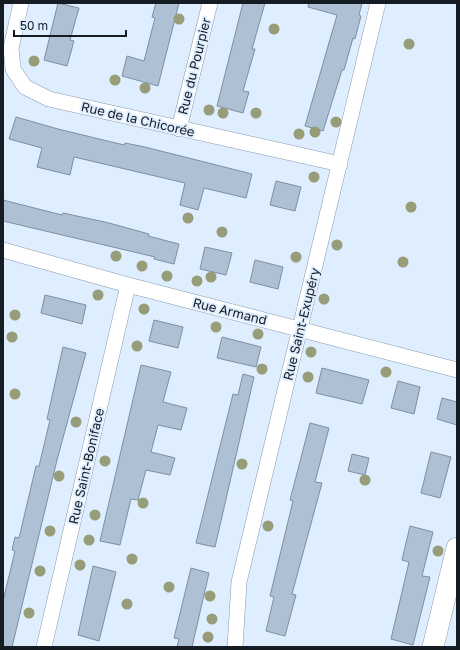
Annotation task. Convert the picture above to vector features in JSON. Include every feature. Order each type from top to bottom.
[{"type":"main road","points":[[433,647],[457,548]]},
{"type":"street","name":"Rue de la Chicorée","points":[[21,3],[11,48],[13,69],[26,87],[49,99],[340,164]]},
{"type":"street","name":"Rue du Pourpier","points":[[179,129],[210,3]]},
{"type":"street","name":"Rue Saint-Exupéry","points":[[235,647],[239,582],[378,3]]},
{"type":"street","name":"Rue Armand","points":[[3,250],[128,285],[300,328],[457,370]]},
{"type":"street","name":"Rue Saint-Boniface","points":[[44,647],[128,285]]},
{"type":"building","points":[[58,3],[79,8],[70,40],[74,41],[67,66],[44,60]]},
{"type":"building","points":[[156,3],[179,3],[158,86],[122,76],[127,56],[144,61],[155,18],[152,17]]},
{"type":"building","points":[[243,3],[265,3],[252,49],[255,49],[243,91],[249,92],[243,113],[217,106]]},
{"type":"building","points":[[309,3],[362,3],[359,15],[361,16],[355,39],[353,38],[344,70],[342,70],[323,131],[305,126],[337,15],[308,7]]},
{"type":"building","points":[[16,117],[124,145],[125,143],[145,147],[252,174],[246,198],[204,188],[198,210],[180,205],[185,183],[74,157],[70,175],[37,167],[42,148],[9,139]]},
{"type":"building","points":[[276,181],[301,187],[295,211],[270,205]]},
{"type":"building","points":[[3,200],[62,215],[63,213],[109,223],[149,234],[148,236],[179,244],[174,264],[154,259],[155,257],[3,221]]},
{"type":"building","points":[[205,247],[232,253],[226,275],[200,269]]},
{"type":"building","points":[[255,260],[283,267],[278,289],[250,282]]},
{"type":"building","points":[[45,295],[86,305],[82,324],[41,313]]},
{"type":"building","points":[[154,320],[183,327],[178,348],[149,341]]},
{"type":"building","points":[[222,337],[261,347],[256,367],[217,358]]},
{"type":"building","points":[[63,347],[86,353],[57,460],[12,647],[3,647],[3,601],[15,551],[12,550],[15,537],[19,538],[36,466],[39,466],[50,420],[47,419]]},
{"type":"building","points":[[141,365],[171,372],[163,402],[187,408],[181,430],[158,425],[151,452],[175,458],[170,475],[146,470],[138,500],[131,499],[120,545],[100,541]]},
{"type":"building","points":[[322,368],[369,380],[362,404],[316,393]]},
{"type":"building","points":[[243,374],[254,377],[215,547],[196,543],[233,394],[238,395]]},
{"type":"building","points":[[398,381],[420,387],[414,414],[391,408]]},
{"type":"building","points":[[442,398],[457,402],[457,425],[437,419]]},
{"type":"building","points":[[310,423],[329,428],[315,482],[322,483],[292,594],[296,595],[285,636],[266,631],[274,597],[270,596],[293,501],[290,500]]},
{"type":"building","points":[[431,452],[451,457],[440,498],[421,493]]},
{"type":"building","points":[[352,454],[369,458],[365,475],[348,471]]},
{"type":"building","points":[[410,526],[433,532],[422,576],[430,577],[413,645],[391,639],[409,562],[402,560]]},
{"type":"building","points":[[93,566],[116,572],[99,641],[78,635]]},
{"type":"building","points":[[191,568],[209,573],[192,647],[177,647],[179,639],[174,638]]}]
